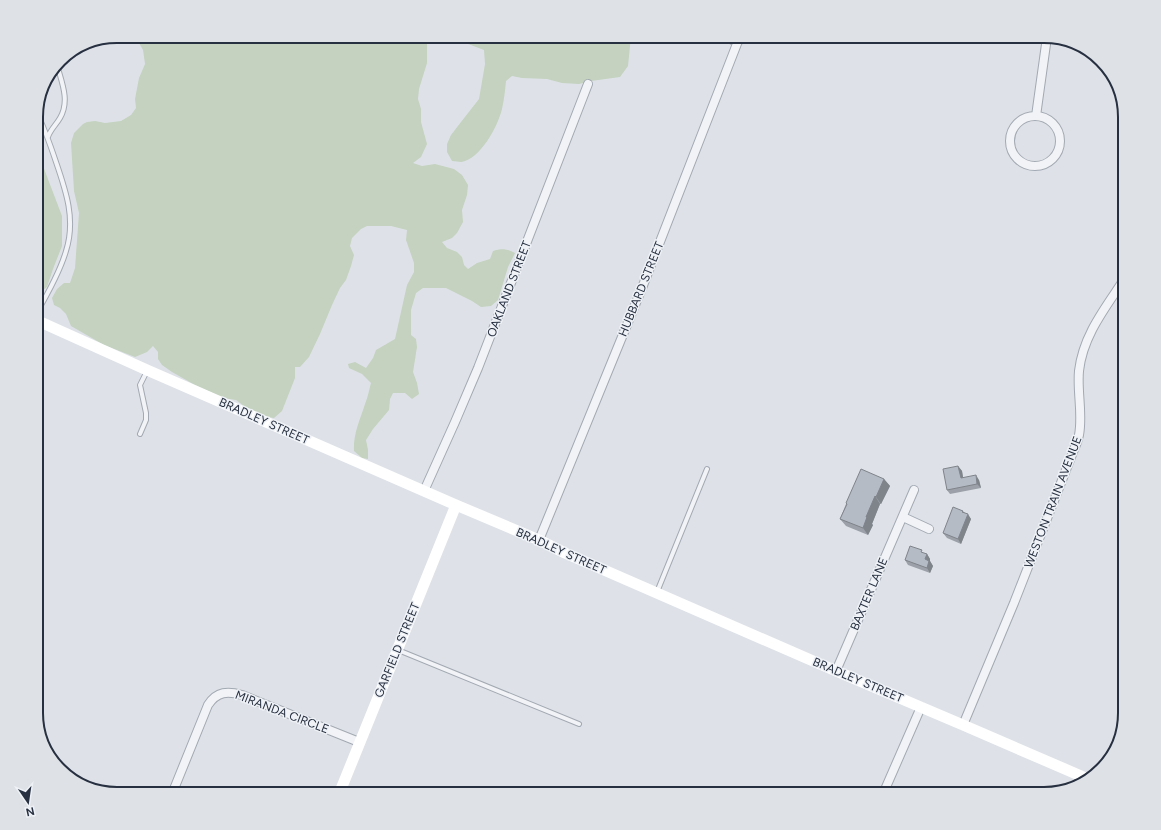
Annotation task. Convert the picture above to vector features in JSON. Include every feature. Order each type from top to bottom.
[{"type":"main road","name":"BRADLEY STREET","points":[[43,323],[147,370],[539,540],[565,553],[963,725],[1078,778]]},
{"type":"main road","name":"GARFIELD STREET","points":[[342,787],[456,505]]},
{"type":"street","name":"HUBBARD STREET","points":[[539,540],[642,288],[737,43]]},
{"type":"street","points":[[1036,116],[1046,43]]},
{"type":"street","name":"OAKLAND STREET","points":[[424,491],[478,368],[588,84]]},
{"type":"street","points":[[1036,116],[1044,118],[1054,125],[1058,132],[1060,144],[1052,159],[1042,165],[1033,166],[1022,162],[1015,157],[1010,146],[1010,138],[1012,130],[1017,123],[1024,118],[1036,116]]},
{"type":"street","name":"WESTON TRAIN AVENUE","points":[[963,725],[1076,447],[1080,423],[1079,372],[1082,357],[1086,343],[1093,328],[1118,289]]},
{"type":"street","name":"BAXTER LANE","points":[[836,671],[914,490]]},
{"type":"street","points":[[903,517],[929,529]]},
{"type":"street","name":"MIRANDA CIRCLE","points":[[175,787],[208,704],[213,698],[223,692],[242,695],[360,742]]},
{"type":"street","points":[[886,787],[921,707]]},
{"type":"lane","points":[[48,137],[50,131],[59,120],[64,109],[64,90],[59,71]]},
{"type":"lane","points":[[43,126],[48,137],[68,199],[70,215],[70,233],[66,251],[43,300]]},
{"type":"lane","points":[[140,434],[146,420],[146,413],[140,385],[147,370]]},
{"type":"lane","points":[[657,593],[707,468]]},
{"type":"lane","points":[[397,650],[579,724]]},
{"type":"green space","points":[[139,43],[427,43],[427,63],[419,89],[418,99],[421,109],[421,122],[427,144],[421,157],[413,163],[422,166],[435,164],[454,169],[462,175],[468,185],[467,195],[462,210],[463,222],[457,233],[452,238],[442,242],[447,248],[457,252],[462,257],[464,265],[468,269],[477,263],[490,259],[493,251],[504,249],[515,253],[508,267],[498,300],[491,306],[481,307],[446,288],[423,288],[416,293],[411,310],[411,335],[416,339],[417,347],[413,372],[419,394],[412,399],[405,393],[393,393],[390,399],[389,410],[366,440],[368,459],[362,458],[354,451],[354,445],[357,427],[371,383],[362,374],[349,368],[348,364],[355,362],[366,368],[373,358],[376,350],[395,339],[407,285],[414,272],[414,263],[406,240],[407,230],[391,226],[367,226],[361,229],[352,238],[350,246],[354,255],[346,280],[340,288],[309,357],[300,367],[295,367],[295,378],[282,411],[274,418],[267,417],[244,406],[236,400],[223,398],[172,372],[162,365],[158,359],[158,352],[153,346],[147,352],[135,357],[104,345],[71,326],[66,314],[54,305],[52,298],[57,289],[64,283],[70,283],[75,268],[79,213],[74,191],[71,143],[74,133],[87,122],[95,121],[105,123],[121,121],[131,115],[136,108],[135,99],[139,78],[145,64],[143,50]]},
{"type":"green space","points":[[466,43],[630,43],[628,66],[620,77],[579,84],[512,76],[506,81],[500,116],[487,141],[475,155],[468,160],[461,162],[452,161],[447,152],[447,144],[451,135],[479,99],[485,64],[484,50]]},
{"type":"green space","points":[[43,166],[62,216],[62,246],[47,287],[43,290]]},
{"type":"building","points":[[958,466],[961,478],[976,475],[977,484],[947,490],[943,469]]},
{"type":"building","points":[[861,469],[884,479],[866,517],[863,528],[840,519]]},
{"type":"building","points":[[953,507],[968,514],[958,539],[943,533]]},
{"type":"building","points":[[910,546],[922,550],[921,552],[927,554],[925,559],[929,561],[927,568],[905,560]]}]
